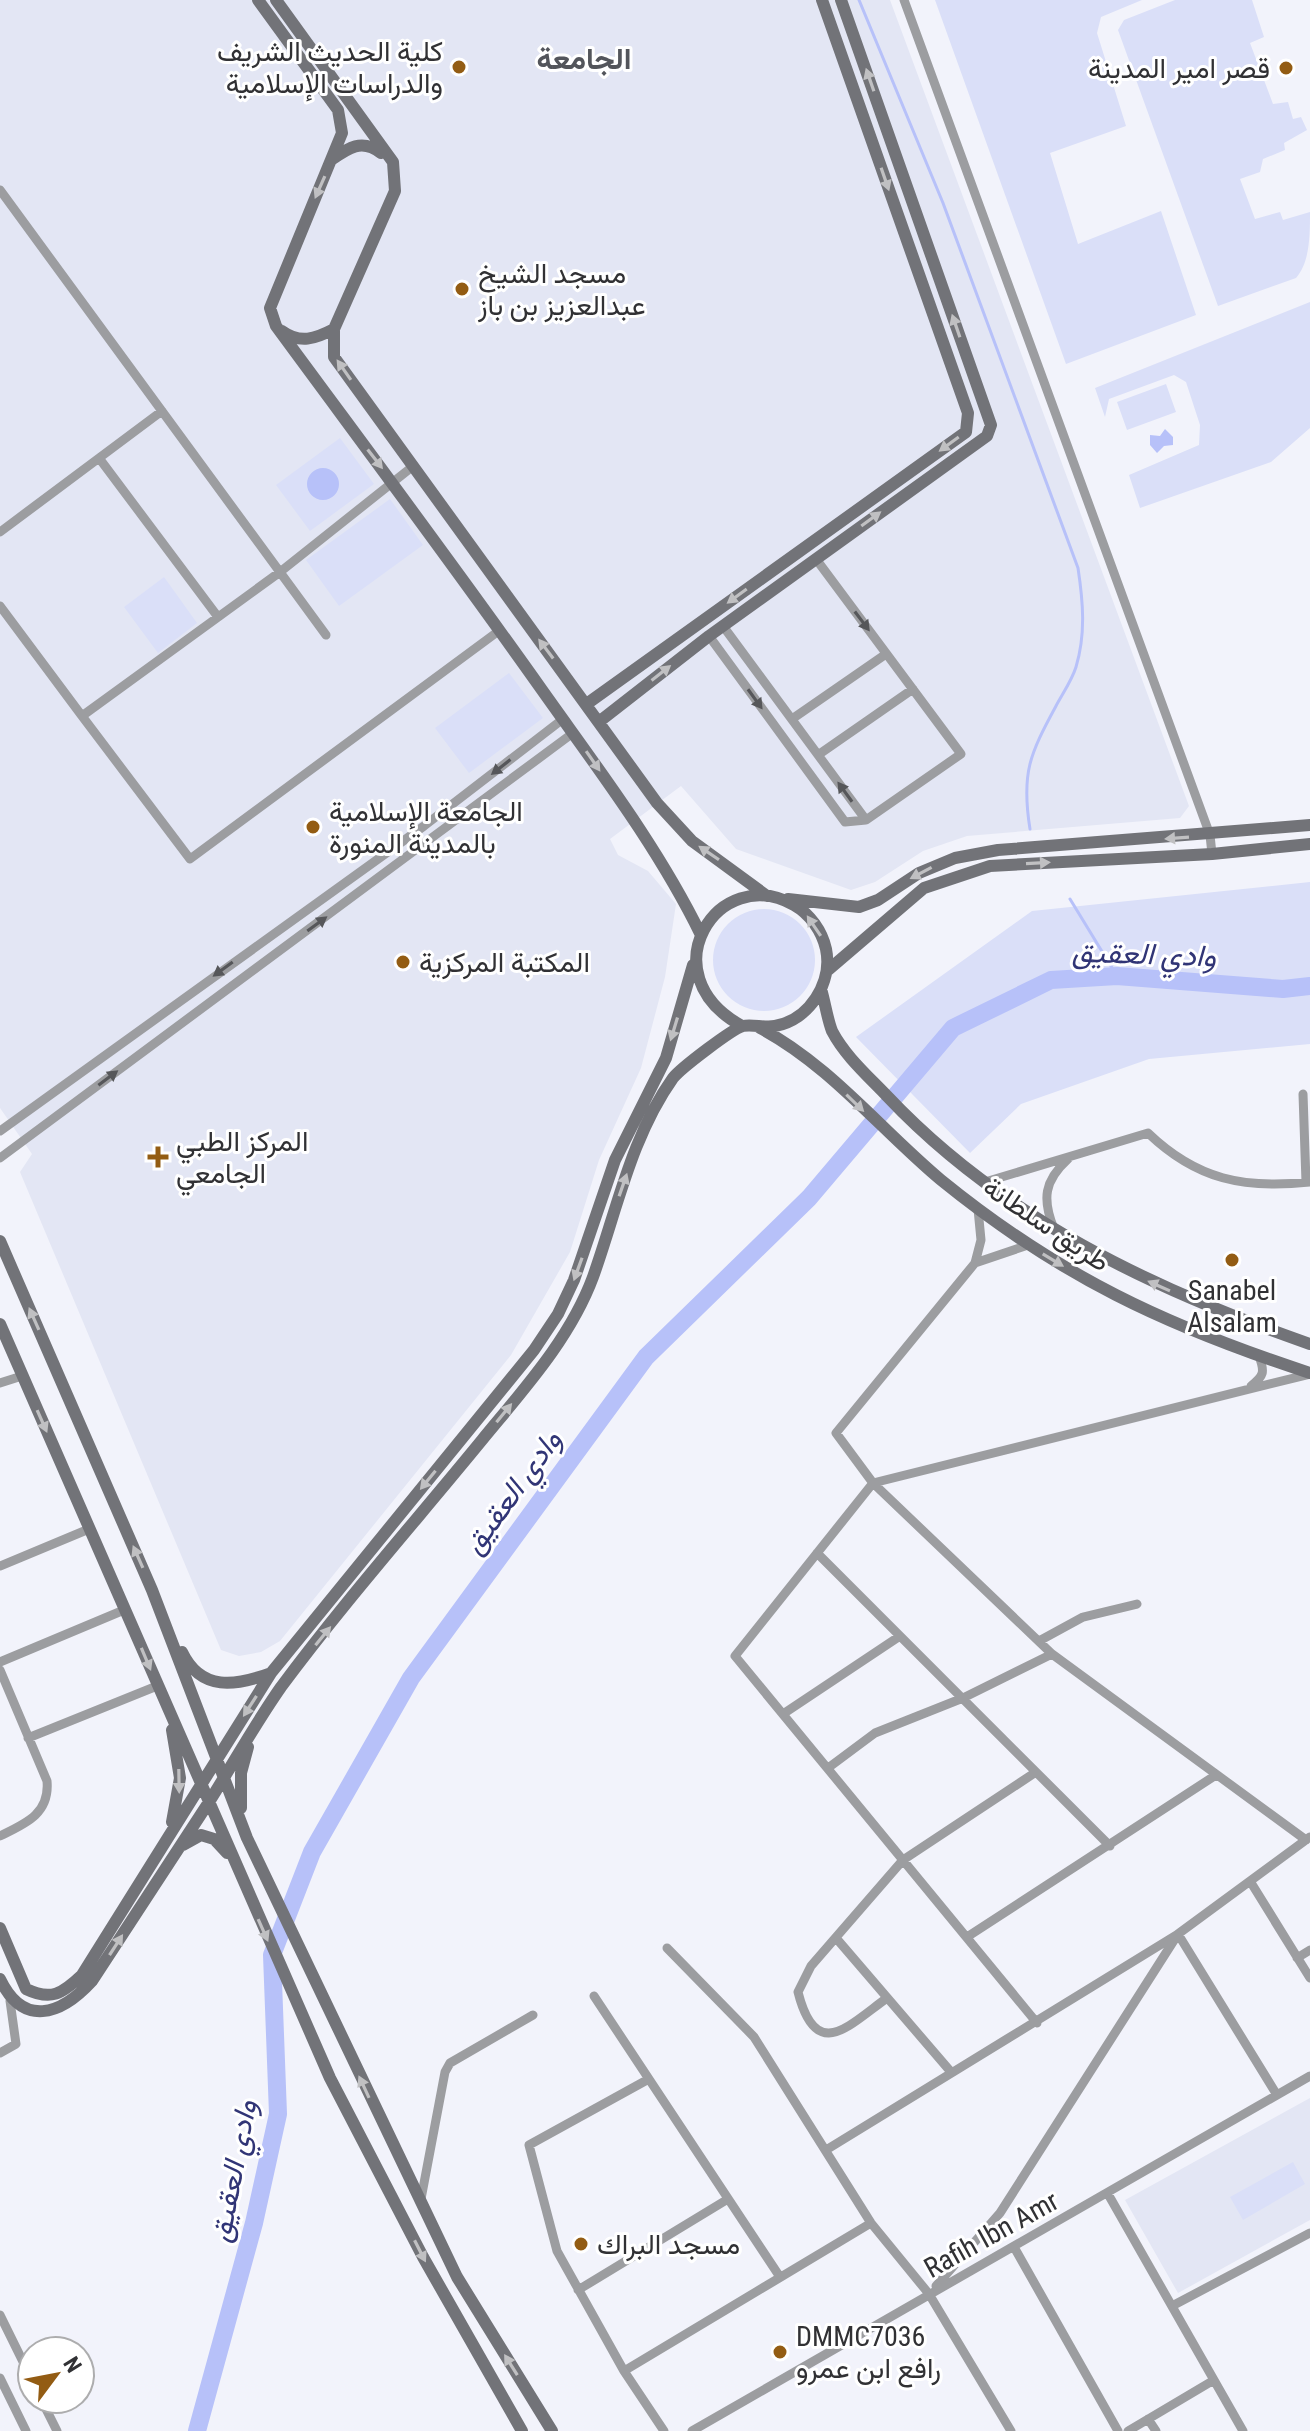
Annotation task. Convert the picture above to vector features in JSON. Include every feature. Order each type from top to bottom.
[{"type":"main road","points":[[258,0],[338,110],[342,133],[270,308],[276,326],[573,733],[634,821],[701,935]]},
{"type":"main road","points":[[276,0],[393,162],[395,191],[334,329],[334,357],[588,703],[657,803],[692,841],[772,897],[795,905],[810,917],[821,933],[827,971],[821,989],[797,1018],[779,1026],[742,1026],[723,1016],[709,1002],[699,984],[697,954]]},
{"type":"main road","points":[[588,703],[966,432],[968,413],[822,0]]},
{"type":"main road","points":[[600,721],[709,636],[987,436],[991,425],[841,0]]},
{"type":"main road","points":[[331,160],[353,145],[372,145],[393,162]]},
{"type":"main road","points":[[276,326],[292,338],[306,340],[334,329]]},
{"type":"main road","points":[[355,434],[377,418]]},
{"type":"main road","points":[[540,687],[562,671]]},
{"type":"main road","points":[[0,1928],[26,1989],[44,1997],[63,1993],[82,1975],[271,1673],[534,1350],[558,1314],[574,1280],[615,1160],[666,1058],[701,935],[719,910],[737,900],[772,897],[859,907],[878,900],[919,873],[955,858],[998,850],[1310,825]]},
{"type":"main road","points":[[827,971],[924,888],[967,871],[990,866],[1212,854],[1310,844]]},
{"type":"main road","name":"طريق سلطانة","points":[[821,989],[832,1030],[853,1061],[919,1130],[985,1182],[1054,1229],[1176,1294],[1221,1314],[1310,1344]]},
{"type":"main road","points":[[0,1979],[10,2001],[29,2012],[45,2012],[80,1995],[175,1855],[264,1713],[546,1360],[589,1287],[631,1162],[674,1077],[689,1062],[742,1026]]},
{"type":"main road","name":"طريق سلطانة","points":[[760,1028],[799,1049],[944,1182],[1028,1245],[1119,1300],[1206,1338],[1310,1373]]},
{"type":"main road","points":[[0,1241],[152,1590],[247,1838],[397,2158],[457,2277],[552,2431]]},
{"type":"main road","points":[[0,1324],[330,2078],[423,2257],[522,2431]]},
{"type":"main road","points":[[152,1590],[187,1662],[196,1673],[220,1684],[246,1682],[271,1673]]},
{"type":"main road","points":[[162,1848],[179,1792],[168,1711]]},
{"type":"main road","points":[[247,1838],[239,1792],[241,1773],[264,1713]]},
{"type":"main road","points":[[175,1855],[186,1842],[201,1835],[214,1839],[232,1858]]},
{"type":"street","points":[[904,0],[1210,835],[1212,854]]},
{"type":"street","points":[[0,190],[4,202],[326,635]]},
{"type":"street","points":[[0,532],[162,411]]},
{"type":"street","points":[[99,458],[218,617]]},
{"type":"street","points":[[82,716],[280,572],[412,467]]},
{"type":"street","points":[[709,636],[845,822],[866,820],[961,754],[816,559]]},
{"type":"street","points":[[0,606],[190,859],[500,630]]},
{"type":"street","points":[[723,626],[866,820]]},
{"type":"street","points":[[792,719],[886,654]]},
{"type":"street","points":[[818,755],[913,689]]},
{"type":"street","points":[[0,1131],[424,826],[563,719]]},
{"type":"street","points":[[0,1158],[573,733]]},
{"type":"street","points":[[985,1182],[1148,1133],[1189,1167],[1213,1176],[1269,1185],[1308,1182],[1303,1094]]},
{"type":"street","points":[[35,1108],[45,1125]]},
{"type":"street","points":[[1054,1229],[1045,1194],[1048,1181],[1071,1157]]},
{"type":"street","points":[[826,2150],[1178,1934],[1308,1838],[1216,1775],[1052,1654],[873,1483],[836,1433],[975,1263],[982,1228],[978,1209]]},
{"type":"street","points":[[975,1263],[1028,1245]]},
{"type":"street","points":[[1246,1389],[1262,1377],[1264,1371],[1259,1356]]},
{"type":"street","points":[[1037,2023],[735,1656],[873,1483],[1310,1373]]},
{"type":"street","points":[[0,1383],[22,1376]]},
{"type":"street","points":[[0,1566],[89,1529]]},
{"type":"street","points":[[817,1553],[1110,1846]]},
{"type":"street","points":[[1039,1641],[1083,1617],[1137,1604]]},
{"type":"street","points":[[0,1662],[124,1610]]},
{"type":"street","points":[[783,1714],[900,1636]]},
{"type":"street","points":[[828,1768],[875,1733],[963,1698],[1052,1654]]},
{"type":"street","points":[[0,1670],[47,1781],[45,1805],[37,1816],[0,1836]]},
{"type":"street","points":[[28,1738],[157,1686]]},
{"type":"street","points":[[887,1998],[840,2031],[827,2035],[820,2033],[803,2009],[798,1992],[811,1966],[903,1860],[1036,1772]]},
{"type":"street","points":[[967,1937],[1216,1775]]},
{"type":"street","points":[[1250,1881],[1310,1978]]},
{"type":"street","points":[[1178,1934],[1277,2095]]},
{"type":"street","points":[[929,2294],[1000,2213],[1178,1934]]},
{"type":"street","points":[[836,1938],[951,2072]]},
{"type":"street","points":[[667,1948],[754,2037],[871,2223],[929,2294],[1011,2431]]},
{"type":"street","points":[[1297,1958],[1310,1950]]},
{"type":"street","points":[[594,1996],[780,2277]]},
{"type":"street","points":[[0,2053],[16,2044],[10,2001]]},
{"type":"street","points":[[420,2202],[445,2072],[450,2063],[533,2015]]},
{"type":"street","name":"Rafih Ibn Amr","points":[[692,2431],[1310,2076]]},
{"type":"street","points":[[647,2080],[529,2145],[557,2251],[624,2371],[664,2431]]},
{"type":"street","points":[[1108,2194],[1241,2428],[1229,2431]]},
{"type":"street","points":[[578,2290],[728,2199]]},
{"type":"street","points":[[624,2371],[871,2223]]},
{"type":"street","points":[[1172,2306],[1310,2233]]},
{"type":"street","points":[[1014,2247],[1118,2431]]},
{"type":"street","points":[[0,2315],[16,2348]]},
{"type":"street","points":[[0,2378],[26,2431]]},
{"type":"street","points":[[1128,2431],[1214,2380]]},
{"type":"street","points":[[1148,2419],[1156,2431]]},
{"type":"shaded area","name":"الجامعة الإسلامية بالمدينة المنورة","points":[[0,0],[890,0],[1189,806],[1180,818],[967,836],[923,851],[875,882],[851,890],[736,849],[681,786],[610,839],[618,855],[648,871],[676,904],[665,977],[641,1068],[599,1160],[570,1252],[511,1355],[280,1641],[261,1652],[239,1656],[221,1650],[20,1172],[32,1154],[0,1108]]},
{"type":"shaded area","points":[[935,0],[1142,0],[1101,17],[1097,33],[1126,126],[1050,153],[1078,244],[1161,211],[1196,315],[1066,364]]},
{"type":"shaded area","points":[[1175,0],[1252,0],[1264,37],[1250,43],[1273,104],[1288,102],[1293,119],[1301,117],[1307,130],[1284,143],[1285,150],[1263,159],[1260,172],[1240,179],[1255,219],[1280,212],[1283,220],[1310,212],[1308,248],[1301,272],[1296,278],[1218,306],[1118,30],[1124,20]]},
{"type":"shaded area","points":[[1310,302],[1310,428],[1271,462],[1140,508],[1129,475],[1199,445],[1200,425],[1186,382],[1174,375],[1109,399],[1105,417],[1095,388]]},
{"type":"shaded area","points":[[1166,384],[1176,412],[1127,430],[1117,402]]},
{"type":"shaded area","points":[[340,438],[374,484],[310,531],[276,485]]},
{"type":"shaded area","points":[[390,499],[423,545],[339,606],[306,560]]},
{"type":"shaded area","points":[[164,577],[197,623],[158,653],[124,607]]},
{"type":"shaded area","points":[[509,673],[543,718],[469,773],[435,728]]},
{"type":"shaded area","points":[[1310,882],[1310,1044],[1149,1059],[1021,1104],[970,1153],[856,1037],[1032,911]]},
{"type":"shaded area","points":[[764,909],[784,913],[800,924],[811,940],[815,960],[811,980],[800,996],[784,1007],[764,1011],[744,1007],[728,996],[717,980],[713,960],[717,940],[728,924],[744,913]]},
{"type":"shaded area","points":[[1310,2098],[1310,2220],[1178,2293],[1125,2200]]},
{"type":"shaded area","points":[[1293,2162],[1305,2184],[1243,2220],[1230,2197]]},
{"type":"water","points":[[1165,429],[1173,437],[1173,445],[1164,446],[1157,453],[1150,445],[1150,435],[1160,436]]},
{"type":"water","points":[[323,468],[334,473],[339,484],[334,495],[323,500],[312,495],[307,484],[312,473]]},
{"type":"waterway","points":[[859,0],[943,203],[1078,568],[1083,618],[1079,655],[1072,677],[1030,764],[1027,778],[1030,829]]},
{"type":"waterway","points":[[1070,899],[1117,976]]},
{"type":"waterway","name":"وادي العقيق","points":[[197,2431],[254,2223],[278,2114],[272,1955],[312,1852],[411,1678],[646,1357],[809,1198],[953,1028],[1051,980],[1117,976],[1283,989],[1310,986]]},
{"type":"place","name":"كلية الحديث الشريف والدراسات الإسلامية","points":[[459,67]]},
{"type":"place","name":"قصر امير المدينة","points":[[1286,68]]},
{"type":"place","name":"مسجد الشيخ عبدالعزيز بن باز","points":[[462,289]]},
{"type":"place","name":"الجامعة الإسلامية بالمدينة المنورة","points":[[313,827]]},
{"type":"place","name":"المكتبة المركزية","points":[[403,962]]},
{"type":"place","name":"المركز الطبي الجامعي","points":[[158,1157]]},
{"type":"place","name":"Sanabel Alsalam","points":[[1232,1260]]},
{"type":"place","name":"مسجد البراك","points":[[581,2244]]},
{"type":"place","name":"DMMC7036 رافع ابن عمرو","points":[[780,2352]]},
{"type":"district","name":"الجامعة","points":[[584,59]]}]
